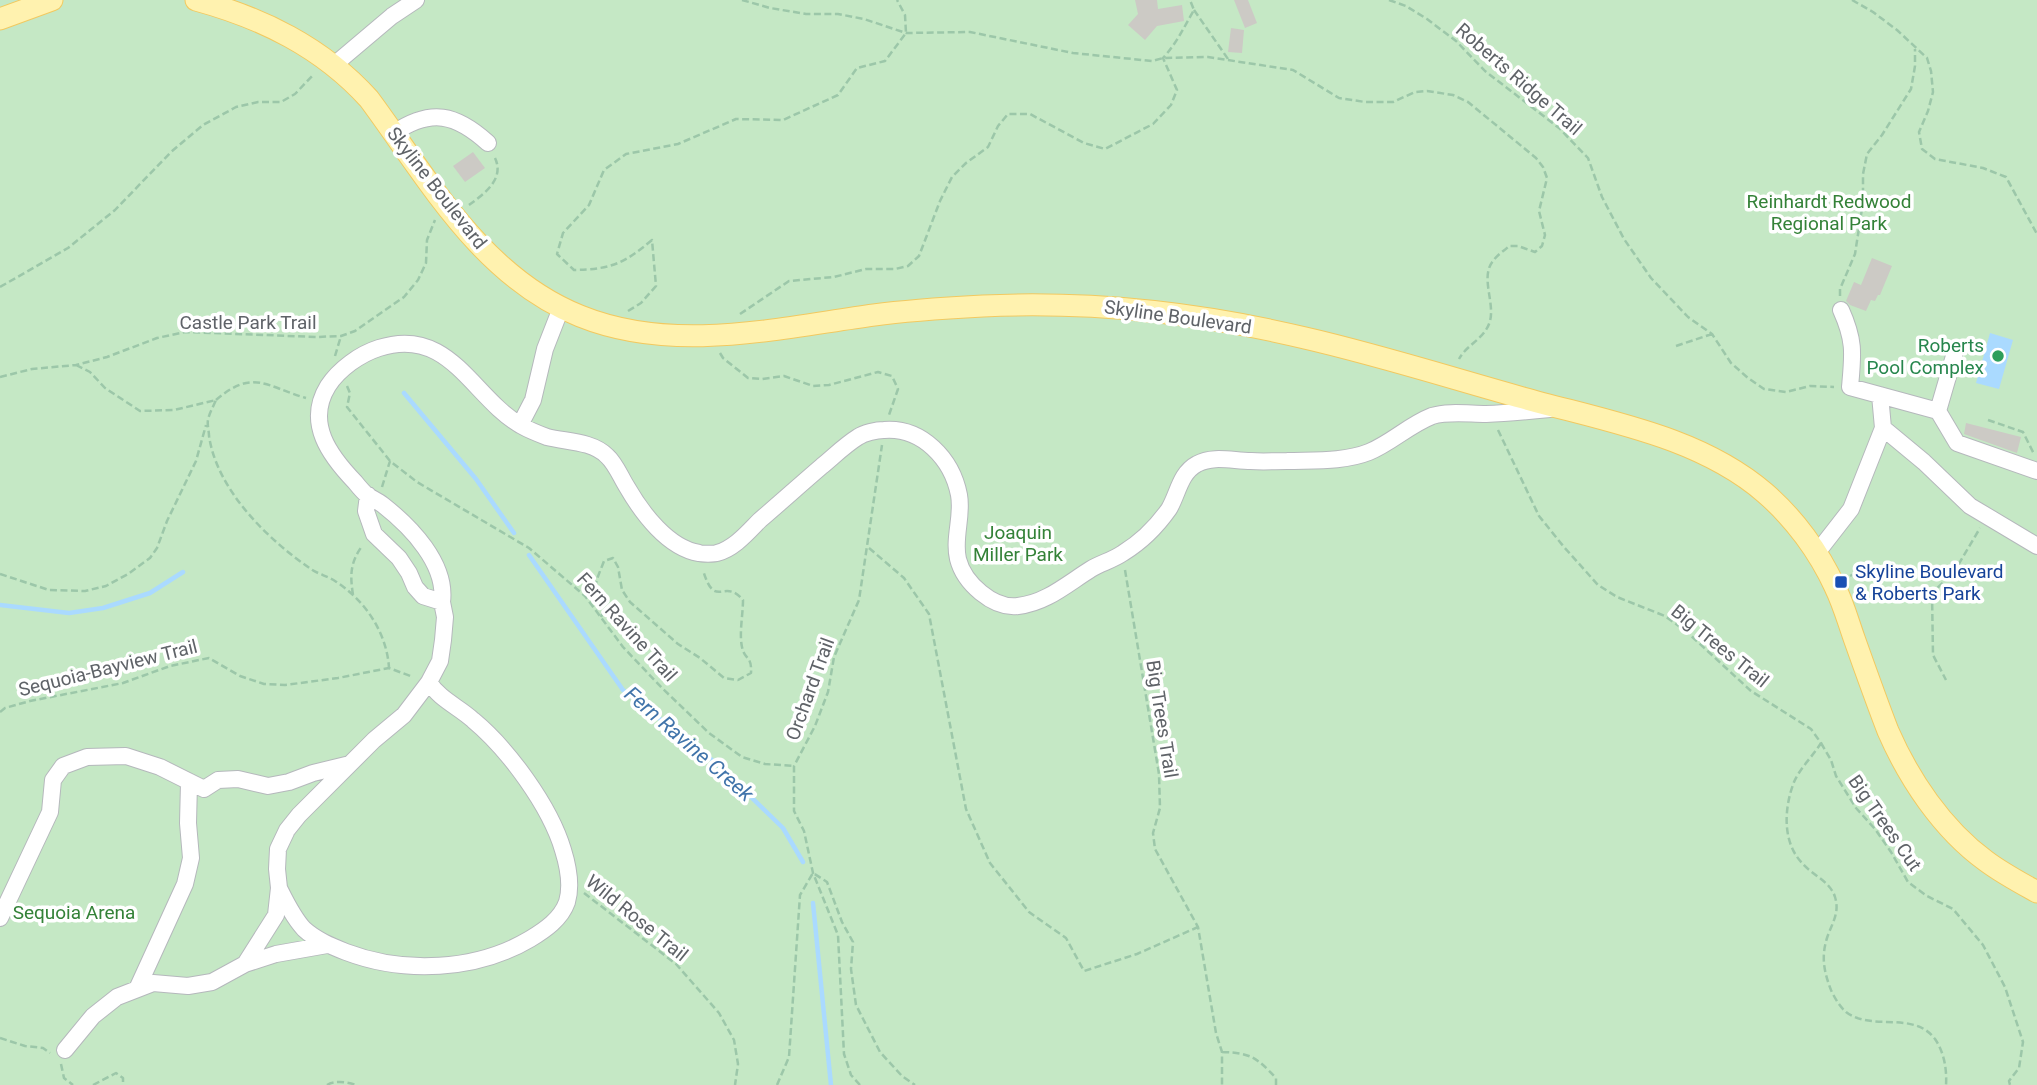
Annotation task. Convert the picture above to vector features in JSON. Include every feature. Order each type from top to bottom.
[{"type":"main road","points":[[0,19],[52,0]]},
{"type":"main road","name":"Skyline Boulevard","points":[[195,0],[250,16],[281,31],[334,65],[369,99],[474,240],[515,279],[562,308],[607,325],[653,334],[683,336],[741,334],[880,314],[988,306],[1093,306],[1171,313],[1259,328],[1345,348],[1643,431],[1706,455],[1747,478],[1768,495],[1801,531],[1816,554],[1835,584],[1897,752],[1942,818],[1984,859],[2037,892]]},
{"type":"lane","points":[[334,65],[392,16],[416,0]]},
{"type":"lane","points":[[394,133],[421,118],[433,116],[450,118],[488,143]]},
{"type":"lane","points":[[520,425],[533,400],[545,349],[562,308]]},
{"type":"lane","points":[[1841,310],[1851,332],[1853,358],[1850,387],[1938,411],[1956,443],[2037,471]]},
{"type":"lane","points":[[245,964],[275,915],[279,888],[278,849],[287,830],[374,740],[404,715],[429,682],[440,661],[445,617],[441,580],[433,561],[420,542],[394,514],[337,464],[327,449],[322,434],[319,418],[327,387],[338,374],[362,356],[379,348],[411,344],[444,355],[498,408],[520,425],[547,437],[571,440],[607,456],[652,521],[682,548],[702,554],[719,553],[737,542],[861,435],[884,430],[903,431],[924,438],[938,452],[953,476],[959,496],[958,562],[968,579],[982,593],[995,603],[1013,607],[1036,602],[1060,590],[1094,567],[1122,554],[1148,534],[1168,509],[1186,472],[1200,461],[1304,460],[1354,456],[1371,452],[1412,425],[1437,414],[1491,414],[1560,408]]},
{"type":"lane","points":[[1938,411],[1954,356]]},
{"type":"lane","points":[[1816,554],[1851,509],[1883,428],[1881,395]]},
{"type":"lane","points":[[1883,428],[1970,506],[2037,546]]},
{"type":"lane","points":[[373,498],[366,511],[374,534],[398,558],[423,596],[442,603]]},
{"type":"lane","points":[[279,888],[292,913],[305,930],[327,945],[364,959],[404,965],[448,966],[475,961],[516,947],[550,927],[567,904],[570,883],[562,848],[553,825],[519,769],[491,736],[435,692],[429,682]]},
{"type":"lane","points":[[0,918],[50,813],[53,780],[63,766],[87,757],[126,756],[160,767],[204,789],[218,780],[238,779],[268,786],[350,764]]},
{"type":"lane","points":[[137,989],[185,884],[191,859],[187,823],[189,783]]},
{"type":"lane","points":[[59,1055],[93,1016],[117,997],[153,983],[188,986],[212,982],[245,964],[286,952],[327,945]]},
{"type":"path","points":[[742,0],[806,14],[838,14],[864,19],[906,33],[970,32],[1073,53],[1152,61],[1163,58],[1228,59],[1293,70],[1339,98],[1365,102],[1392,102],[1415,92],[1427,91],[1453,95],[1468,102],[1536,158],[1543,167],[1547,178],[1539,211],[1545,235],[1542,246],[1535,252],[1509,246],[1494,259],[1488,268],[1492,309],[1490,320],[1485,333],[1463,352],[1449,378]]},
{"type":"path","points":[[607,325],[641,303],[656,286],[652,240],[629,259],[600,270],[574,270],[557,254],[563,233],[589,205],[604,170],[626,154],[678,144],[736,119],[783,120],[838,95],[857,68],[885,61],[906,33],[905,15],[897,0]]},
{"type":"path","points":[[1189,0],[1228,59]]},
{"type":"path","name":"Roberts Ridge Trail","points":[[1389,0],[1406,6],[1427,19],[1455,41],[1485,71],[1559,128],[1588,158],[1602,197],[1624,239],[1644,268],[1688,317],[1712,334],[1731,363],[1748,378],[1764,389],[1786,392],[1810,386],[1850,387]]},
{"type":"path","points":[[1852,0],[1897,30],[1927,58],[1933,92],[1919,132],[1922,149],[1935,159],[1983,168],[2006,177],[2037,234]]},
{"type":"path","points":[[1163,58],[1177,44],[1194,10]]},
{"type":"path","points":[[1841,310],[1840,289],[1855,254],[1859,230],[1867,154],[1912,89],[1915,49]]},
{"type":"path","points":[[740,314],[789,281],[834,277],[866,269],[908,267],[919,256],[952,177],[965,163],[988,147],[998,126],[1008,114],[1030,114],[1084,143],[1105,149],[1153,124],[1171,105],[1177,90],[1163,58]]},
{"type":"path","points":[[0,287],[68,248],[115,210],[171,152],[203,125],[236,107],[258,102],[281,102],[295,94],[317,71],[334,65]]},
{"type":"path","points":[[468,205],[493,185],[498,164],[488,143]]},
{"type":"path","name":"Castle Park Trail","points":[[0,377],[32,369],[76,365],[107,357],[157,338],[185,332],[317,337],[341,336],[355,331],[404,297],[418,280],[426,263],[427,240],[435,220]]},
{"type":"path","points":[[1676,346],[1712,334]]},
{"type":"path","name":"Orchard Trail","points":[[710,335],[723,358],[748,378],[784,376],[813,386],[829,385],[878,372],[892,376],[898,389],[884,430],[859,600],[834,657],[828,692],[815,726],[794,766],[794,811],[804,831],[813,873]]},
{"type":"path","points":[[76,365],[90,372],[105,388],[140,411],[174,410],[216,400],[228,390],[247,383],[262,382],[321,402]]},
{"type":"path","name":"Fern Ravine Trail","points":[[338,374],[350,393],[347,407],[390,461],[417,482],[529,548],[585,596],[623,648],[709,733],[742,757],[765,764],[794,766]]},
{"type":"path","points":[[0,574],[49,590],[85,591],[106,586],[150,558],[157,548],[195,461],[216,400]]},
{"type":"path","name":"Big Trees Trail","points":[[1491,414],[1539,516],[1598,585],[1617,597],[1665,616],[1688,633],[1751,691],[1811,729],[1821,743]]},
{"type":"path","points":[[1988,420],[2023,432],[2032,450]]},
{"type":"path","points":[[207,422],[214,459],[224,481],[262,528],[312,570],[335,581],[353,595],[379,630],[388,650],[388,668],[429,682]]},
{"type":"path","points":[[373,498],[390,461]]},
{"type":"path","points":[[1835,584],[1856,572],[1876,570],[1893,575],[1899,592],[1914,599],[1932,593],[1954,572],[1987,516]]},
{"type":"path","points":[[353,595],[350,574],[353,558],[363,543],[374,534]]},
{"type":"path","points":[[868,545],[869,549],[904,578],[929,614],[966,808],[990,863],[1029,912],[1066,938],[1084,971],[1137,954],[1198,927]]},
{"type":"path","points":[[601,617],[604,610],[595,594],[596,582],[604,561],[613,558],[618,567],[622,590],[629,602],[678,643],[724,678],[738,680],[751,673],[751,662],[741,644],[743,600],[737,593],[728,590],[713,591],[708,587],[702,554]]},
{"type":"path","name":"Big Trees Trail","points":[[1122,554],[1159,774],[1160,808],[1153,833],[1154,849],[1198,927],[1216,1033],[1222,1052],[1222,1085]]},
{"type":"path","points":[[1932,593],[1933,655],[1945,680]]},
{"type":"path","name":"Sequoia-Bayview Trail","points":[[0,712],[30,701],[122,682],[170,666],[209,658],[240,676],[264,684],[285,685],[388,668]]},
{"type":"path","points":[[1821,743],[1794,782],[1786,830],[1792,850],[1802,864],[1828,884],[1835,896],[1837,914],[1827,937],[1823,957],[1824,973],[1833,995],[1845,1012],[1864,1020],[1916,1025],[1930,1032],[1941,1048],[1947,1074],[1946,1085]]},
{"type":"path","name":"Big Trees Cut","points":[[1821,743],[1836,776],[1856,808],[1875,829],[1908,882],[1927,896],[1953,909],[1983,945],[2005,988],[2023,1042],[2019,1068],[2009,1081],[2010,1085]]},
{"type":"path","points":[[776,1085],[789,1057],[800,895],[813,873]]},
{"type":"path","points":[[813,873],[838,934],[844,1054],[851,1074],[860,1085]]},
{"type":"path","points":[[813,873],[827,882],[842,922],[853,942],[851,969],[856,1005],[880,1052],[902,1076],[915,1085]]},
{"type":"path","name":"Wild Rose Trail","points":[[570,883],[676,964],[719,1013],[734,1041],[738,1064],[735,1085]]},
{"type":"path","points":[[0,1038],[24,1046],[43,1048],[59,1055],[64,1078],[73,1085]]},
{"type":"path","points":[[1222,1052],[1244,1052],[1261,1062],[1276,1078],[1276,1085]]},
{"type":"path","points":[[93,1085],[116,1073],[123,1078],[123,1085]]},
{"type":"path","points":[[327,1085],[332,1082],[356,1085]]},
{"type":"green space","name":"Joaquin Miller Park","points":[[0,0],[2037,0],[2037,1085],[0,1085]]},
{"type":"water","points":[[1990,333],[2013,340],[1999,389],[1976,383]]},
{"type":"building","points":[[1135,0],[1157,0],[1158,9],[1182,5],[1184,21],[1157,26],[1145,40],[1128,25],[1138,14]]},
{"type":"building","points":[[1234,0],[1248,0],[1257,23],[1245,28]]},
{"type":"building","points":[[1231,28],[1244,30],[1242,53],[1228,52]]},
{"type":"building","points":[[473,152],[485,168],[465,182],[453,166]]},
{"type":"building","points":[[1872,258],[1892,266],[1880,295],[1875,301],[1871,300],[1866,311],[1846,301],[1854,282],[1861,285]]},
{"type":"building","points":[[1966,423],[2021,437],[2017,453],[1964,434]]},
{"type":"waterway","name":"Fern Ravine Creek","points":[[404,393],[476,479],[514,533]]},
{"type":"waterway","name":"Fern Ravine Creek","points":[[529,555],[623,690],[717,764],[783,828],[803,862]]},
{"type":"waterway","points":[[0,605],[69,613],[103,608],[150,593],[183,572]]},
{"type":"waterway","name":"Fern Ravine Creek","points":[[813,903],[831,1085]]},
{"type":"place","name":"Roberts Pool Complex","points":[[1998,356]]},
{"type":"place","name":"Skyline Boulevard & Roberts Park","points":[[1841,582]]},
{"type":"park label","name":"Reinhardt Redwood Regional Park","points":[[1829,212]]},
{"type":"park label","name":"Sequoia Arena","points":[[74,912]]}]
